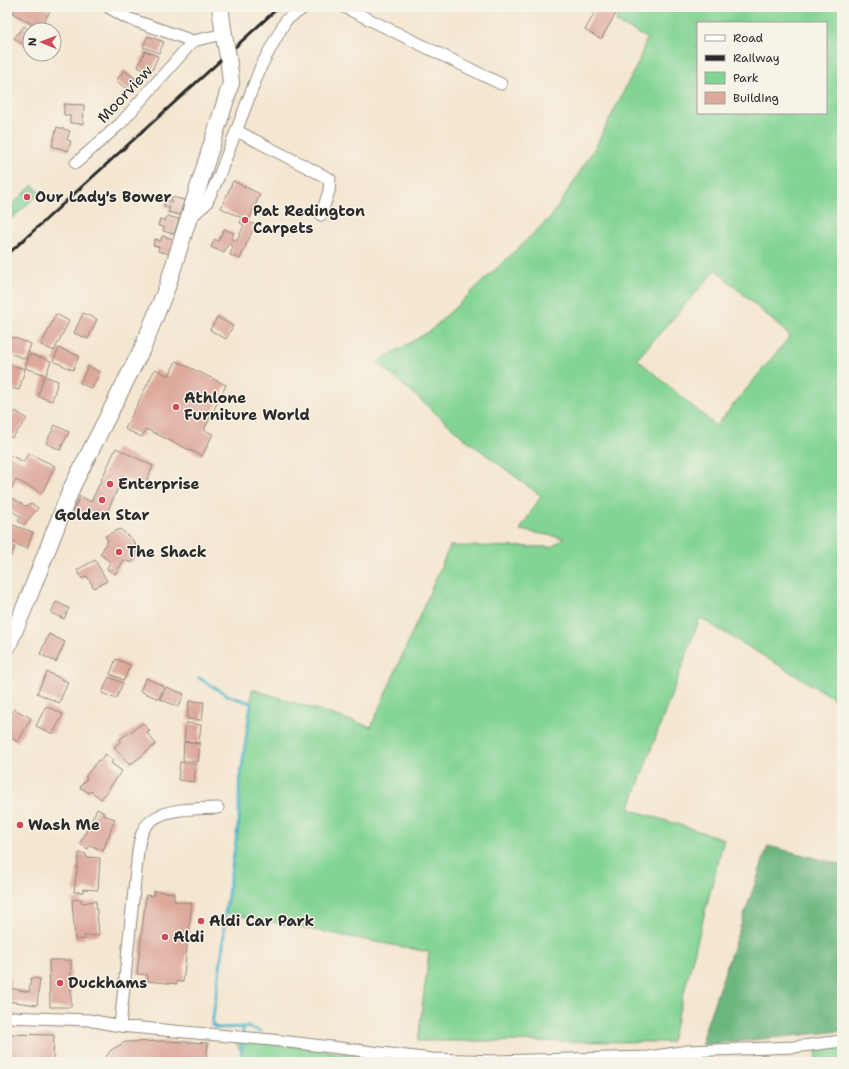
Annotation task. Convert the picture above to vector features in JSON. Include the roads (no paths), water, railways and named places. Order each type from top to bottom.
[{"type":"main road","points":[[7,648],[72,487],[143,347],[167,287],[231,83],[220,7]]},
{"type":"street","points":[[108,7],[127,18],[193,42],[226,44]]},
{"type":"street","points":[[189,220],[206,204],[237,131],[261,66],[286,20],[305,7]]},
{"type":"street","points":[[344,7],[502,84]]},
{"type":"street","name":"Moorview","points":[[76,163],[121,123],[193,42]]},
{"type":"street","points":[[237,131],[330,180],[329,191],[321,215]]},
{"type":"street","points":[[120,1026],[138,851],[142,832],[160,815],[178,810],[218,808]]},
{"type":"street","points":[[7,1017],[89,1020],[120,1026],[249,1037],[432,1059],[496,1061],[650,1060],[688,1051],[794,1046],[842,1041]]},
{"type":"waterway","points":[[199,678],[229,696],[251,703],[239,788],[239,820],[225,913],[223,946],[212,1025],[217,1028],[247,1027],[260,1031]]},
{"type":"waterway","points":[[241,1062],[243,1027]]},
{"type":"railway","points":[[7,255],[279,7]]},
{"type":"place","name":"Our Lady's Bower","points":[[27,197]]},
{"type":"place","name":"Pat Redington Carpets","points":[[245,220]]},
{"type":"place","name":"Athlone Furniture World","points":[[176,407]]},
{"type":"place","name":"Enterprise","points":[[110,484]]},
{"type":"place","name":"Golden Star","points":[[102,500]]},
{"type":"place","name":"The Shack","points":[[119,552]]},
{"type":"place","name":"Wash Me","points":[[20,825]]},
{"type":"place","name":"Aldi Car Park","points":[[201,921]]},
{"type":"place","name":"Aldi","points":[[165,937]]},
{"type":"place","name":"Duckhams","points":[[60,983]]}]
